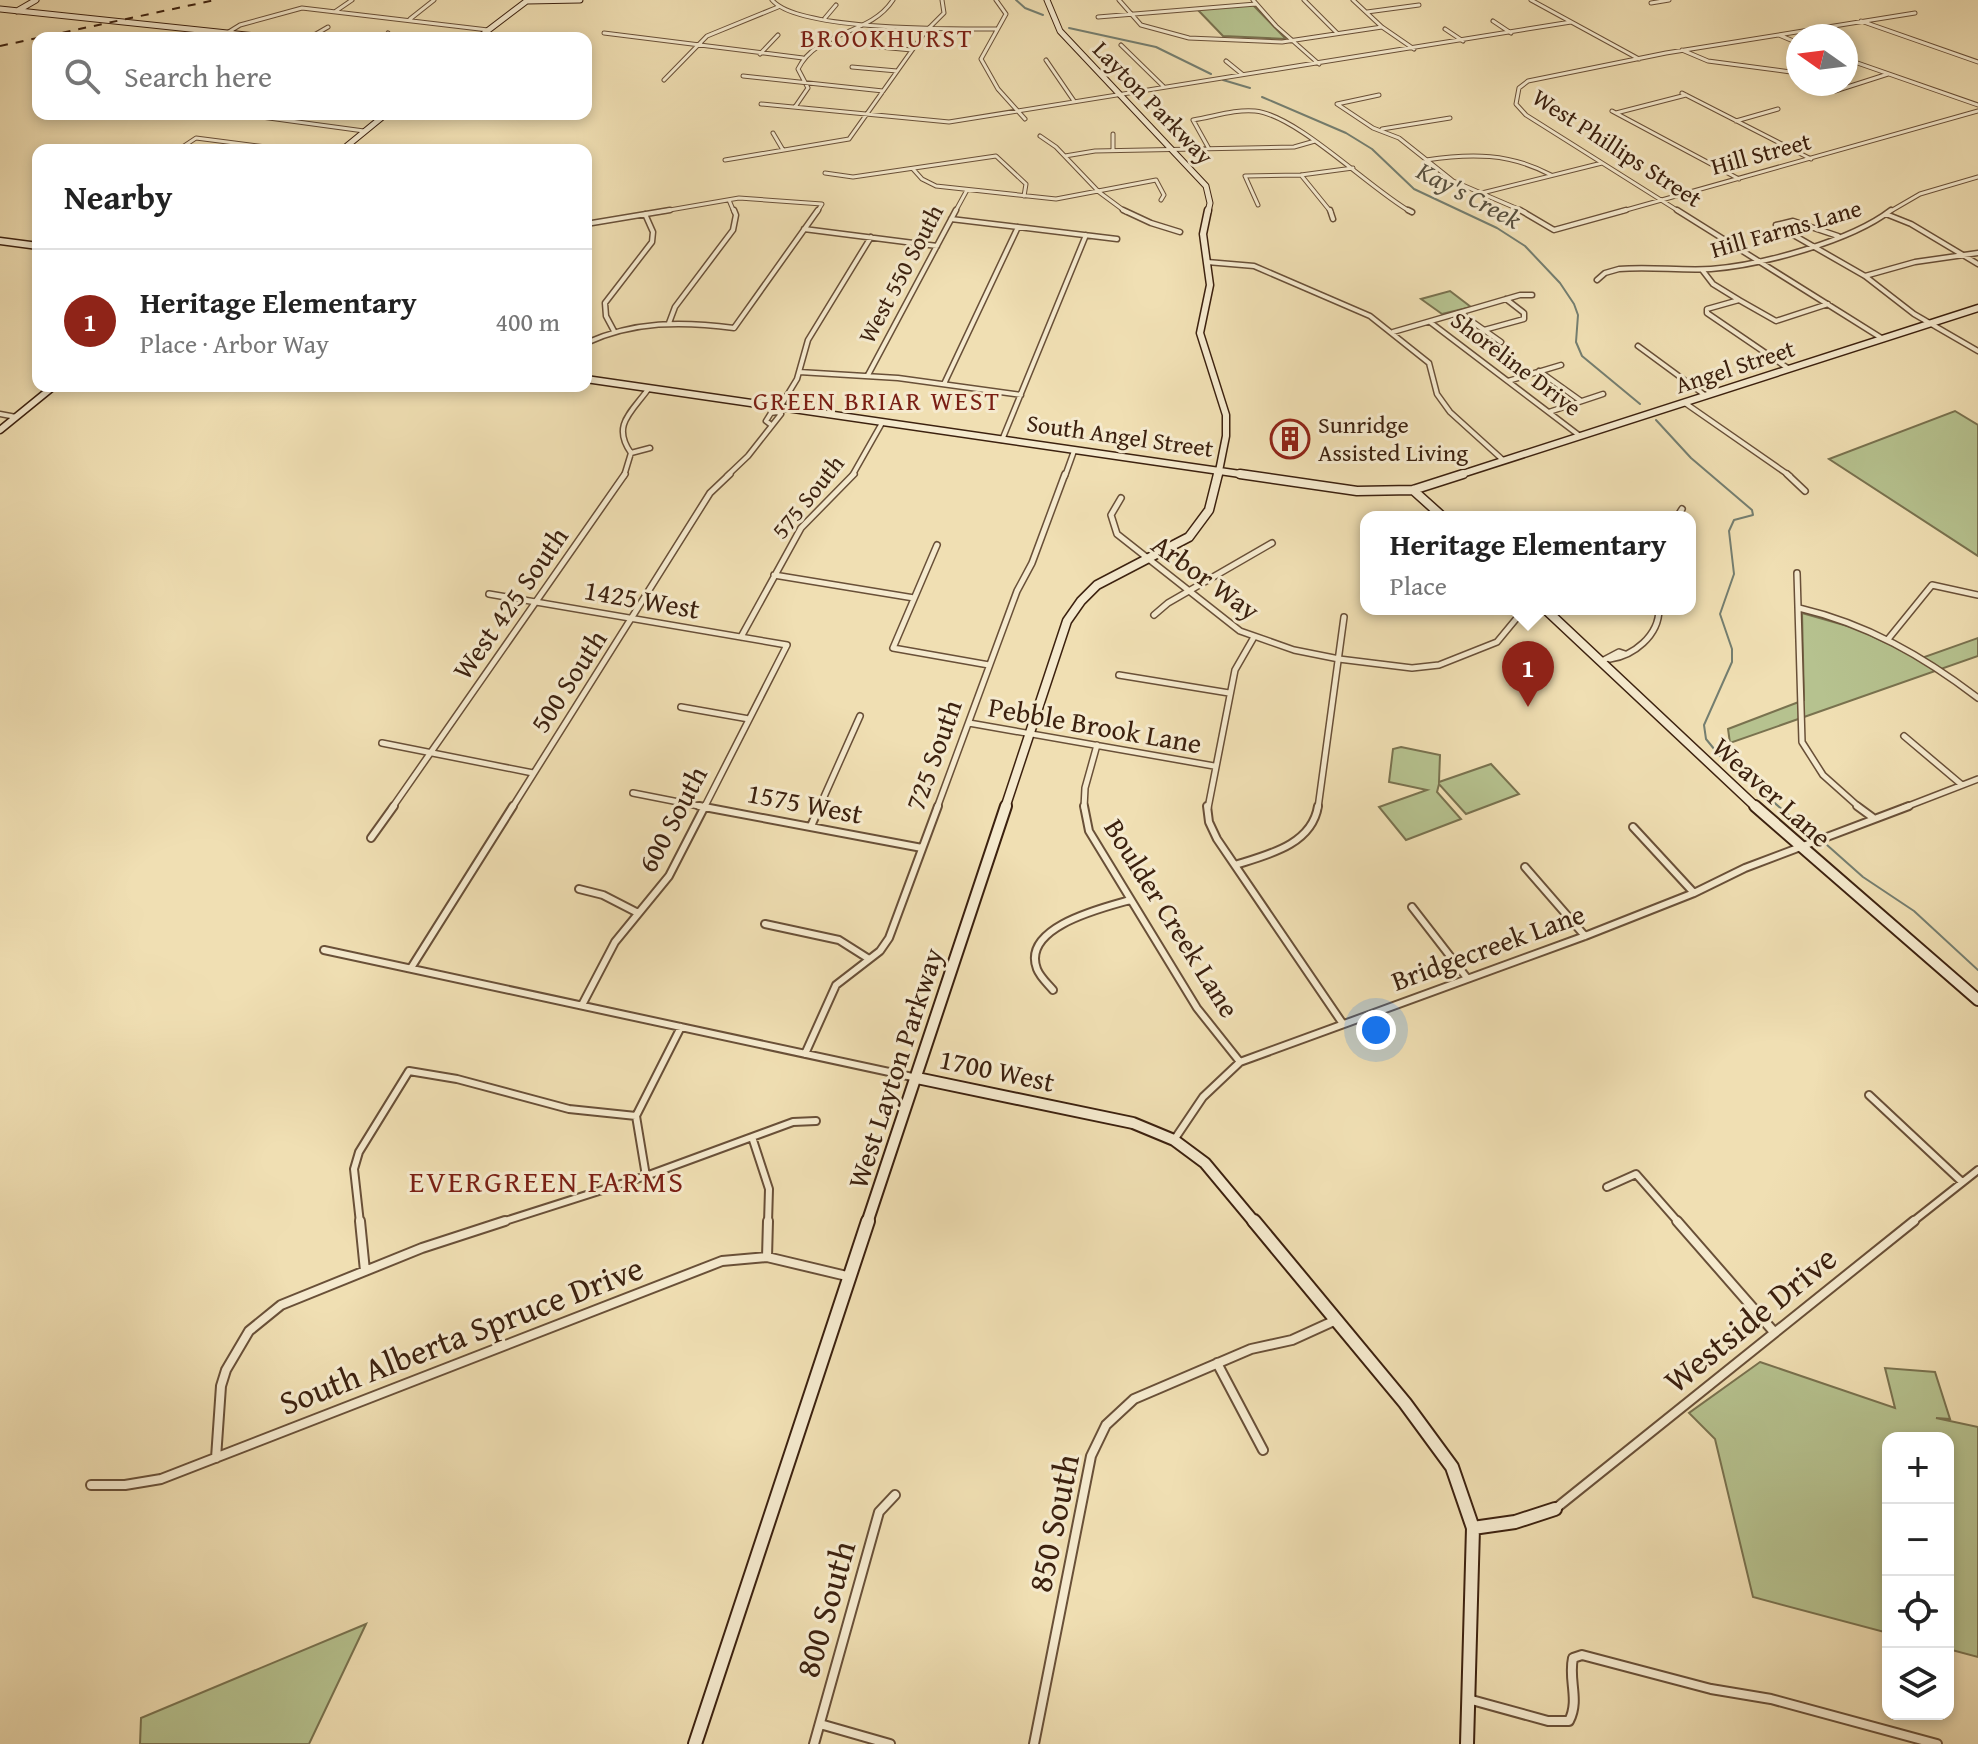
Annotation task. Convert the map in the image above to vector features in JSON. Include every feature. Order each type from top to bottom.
[{"type":"main road","points":[[17,11],[36,0]]},
{"type":"main road","points":[[486,32],[526,0],[580,0]]},
{"type":"main road","name":"Layton Parkway","points":[[1047,0],[1060,31],[1197,173],[1209,195],[1203,234],[1210,285],[1200,333],[1226,418],[1218,470]]},
{"type":"main road","points":[[0,9],[217,32]]},
{"type":"main road","points":[[349,144],[378,120]]},
{"type":"main road","points":[[0,241],[32,245]]},
{"type":"main road","name":"Angel Street","points":[[1503,460],[1978,308]]},
{"type":"main road","name":"South Angel Street","points":[[592,380],[779,410],[1357,491],[1413,490],[1503,460]]},
{"type":"main road","points":[[0,430],[47,392]]},
{"type":"main road","name":"West Layton Parkway","points":[[695,1744],[1067,621],[1076,603],[1106,579],[1178,543],[1202,522],[1210,507],[1218,470]]},
{"type":"main road","points":[[1413,490],[1436,511]]},
{"type":"main road","name":"Weaver Lane","points":[[1552,615],[1606,660],[1691,749],[1799,847],[1978,1000]]},
{"type":"main road","name":"1700 West","points":[[917,1078],[1133,1123],[1174,1140],[1191,1151],[1225,1185],[1436,1443],[1452,1467],[1473,1528]]},
{"type":"main road","points":[[1467,1744],[1473,1528],[1515,1522],[1555,1509]]},
{"type":"street","points":[[336,11],[352,0]]},
{"type":"street","points":[[410,19],[434,0]]},
{"type":"street","points":[[772,0],[778,7]]},
{"type":"street","points":[[795,107],[807,91],[798,69],[803,58],[823,44],[866,25],[888,10],[893,0]]},
{"type":"street","points":[[725,160],[849,139],[926,30],[944,13],[942,0]]},
{"type":"street","points":[[996,0],[1006,12],[981,59],[998,89],[1025,119]]},
{"type":"street","points":[[1119,0],[1147,28],[1189,38],[1292,41],[1382,27]]},
{"type":"street","points":[[1304,0],[1337,33]]},
{"type":"street","points":[[1353,0],[1382,27],[1414,49]]},
{"type":"street","points":[[1531,0],[1639,59],[1915,13]]},
{"type":"street","points":[[1651,3],[1669,0]]},
{"type":"street","points":[[1098,17],[1255,2],[1319,64]]},
{"type":"street","points":[[825,18],[836,5]]},
{"type":"street","points":[[1367,12],[1419,5]]},
{"type":"street","points":[[668,78],[707,36],[778,7],[866,25],[926,30],[996,29]]},
{"type":"street","points":[[228,32],[246,23],[302,8],[488,30]]},
{"type":"street","points":[[1859,20],[1978,62]]},
{"type":"street","points":[[1493,21],[1511,33]]},
{"type":"street","points":[[761,104],[949,122],[1571,22]]},
{"type":"street","points":[[319,32],[328,27]]},
{"type":"street","points":[[1445,29],[1463,41]]},
{"type":"street","points":[[604,33],[803,58]]},
{"type":"street","points":[[1777,34],[1786,38]]},
{"type":"street","points":[[760,54],[778,35]]},
{"type":"street","points":[[1121,45],[1163,86]]},
{"type":"street","points":[[880,47],[912,50]]},
{"type":"street","points":[[1682,50],[1708,61],[1786,71]]},
{"type":"street","name":"West Phillips Street","points":[[1639,59],[1528,81],[1519,86],[1516,104],[1526,115],[1883,339]]},
{"type":"street","points":[[1046,60],[1058,84],[1074,101]]},
{"type":"street","points":[[1226,61],[1242,74]]},
{"type":"street","points":[[1858,63],[1978,105]]},
{"type":"street","points":[[852,67],[897,71]]},
{"type":"street","points":[[1858,84],[1888,74]]},
{"type":"street","points":[[743,76],[883,91]]},
{"type":"street","points":[[1739,179],[1614,112],[1684,94],[1811,159]]},
{"type":"street","points":[[1379,95],[1337,104],[1378,130],[1406,143],[1453,181],[1482,193],[1602,163]]},
{"type":"street","points":[[1736,121],[1778,109]]},
{"type":"street","points":[[1208,147],[1193,120],[1257,111],[1315,141],[1353,168],[1386,198],[1412,212]]},
{"type":"street","name":"Hill Street","points":[[1482,193],[1530,214],[1554,230],[1978,111]]},
{"type":"street","points":[[1378,130],[1450,118]]},
{"type":"street","points":[[284,120],[364,131]]},
{"type":"street","points":[[773,133],[783,150]]},
{"type":"street","points":[[1113,134],[1113,150]]},
{"type":"street","points":[[1040,136],[1124,212],[1180,232]]},
{"type":"street","points":[[187,144],[196,138],[240,144]]},
{"type":"street","points":[[1065,156],[1113,150],[1283,147],[1315,141]]},
{"type":"street","points":[[1426,160],[1486,153],[1523,160],[1551,175]]},
{"type":"street","points":[[825,173],[853,177],[996,156],[1026,184],[1024,196]]},
{"type":"street","points":[[1258,205],[1245,176],[1301,175],[1353,168]]},
{"type":"street","points":[[913,169],[922,179],[936,186],[1063,199],[1156,180],[1164,195],[1161,200]]},
{"type":"street","points":[[1301,175],[1330,209],[1333,219]]},
{"type":"street","name":"Hill Farms Lane","points":[[1597,280],[1606,272],[1632,268],[1703,271],[1756,259],[1863,229],[1919,194],[1978,177]]},
{"type":"street","name":"West 550 South","points":[[868,375],[967,190]]},
{"type":"street","points":[[592,223],[729,200],[765,198],[822,204],[734,328],[669,323],[614,331],[592,340]]},
{"type":"street","points":[[669,323],[675,307],[733,230],[736,215],[729,200]]},
{"type":"street","points":[[614,331],[606,316],[605,303],[652,242],[653,232],[645,214]]},
{"type":"street","points":[[1886,214],[1911,224],[1978,264]]},
{"type":"street","points":[[951,219],[1117,239]]},
{"type":"street","points":[[1838,236],[1793,221],[1776,225],[1865,276],[1930,324],[1978,351]]},
{"type":"street","points":[[944,384],[1018,227]]},
{"type":"street","points":[[804,229],[937,246]]},
{"type":"street","points":[[1002,440],[1086,235]]},
{"type":"street","name":"500 South","points":[[411,968],[710,493],[755,447],[770,424],[781,414],[779,410],[799,372],[808,340],[871,237]]},
{"type":"street","points":[[1865,276],[1915,262],[1978,253]]},
{"type":"street","points":[[1207,262],[1254,266],[1370,316],[1429,363],[1437,394],[1450,412],[1503,460]]},
{"type":"street","points":[[1703,271],[1713,284],[1776,321],[1828,304]]},
{"type":"street","points":[[1393,332],[1506,299],[1532,295]]},
{"type":"street","points":[[1484,330],[1524,319],[1524,313],[1506,299]]},
{"type":"street","points":[[1739,300],[1705,311],[1789,369]]},
{"type":"street","points":[[1460,313],[1501,342]]},
{"type":"street","name":"Shoreline Drive","points":[[1430,322],[1580,436]]},
{"type":"street","points":[[1638,346],[1706,396]]},
{"type":"street","points":[[1508,381],[1561,365]]},
{"type":"street","points":[[1539,371],[1581,401]]},
{"type":"street","points":[[799,372],[868,375],[1021,395]]},
{"type":"street","name":"West 425 South","points":[[371,838],[618,485],[631,462],[631,453],[621,439],[621,428],[649,388]]},
{"type":"street","points":[[1549,412],[1603,394]]},
{"type":"street","points":[[1685,403],[1797,481],[1805,491]]},
{"type":"street","points":[[0,414],[16,417]]},
{"type":"street","name":"575 South","points":[[741,637],[801,528],[853,475],[882,423]]},
{"type":"street","points":[[631,453],[650,448]]},
{"type":"street","name":"725 South","points":[[805,1054],[836,985],[880,951],[889,938],[1017,591],[1032,563],[1074,451]]},
{"type":"street","name":"Arbor Way","points":[[1121,498],[1110,514],[1111,525],[1117,534],[1222,620],[1254,637],[1339,659],[1412,668],[1439,665],[1497,642],[1516,619],[1524,615]]},
{"type":"street","points":[[1154,615],[1162,606],[1220,576],[1247,553],[1272,543]]},
{"type":"street","points":[[937,545],[893,648],[989,665]]},
{"type":"street","points":[[1797,573],[1800,731],[1806,754],[1825,779],[1872,817]]},
{"type":"street","points":[[774,575],[914,598]]},
{"type":"street","points":[[1889,638],[1932,585],[1978,595]]},
{"type":"street","name":"1425 West","points":[[489,594],[787,645]]},
{"type":"street","points":[[1799,608],[1826,614],[1889,638],[1942,670],[1978,698]]},
{"type":"street","points":[[1606,660],[1625,657],[1649,639],[1657,627],[1658,615]]},
{"type":"street","points":[[1235,865],[1286,848],[1300,840],[1312,827],[1317,812],[1344,617]]},
{"type":"street","points":[[1254,637],[1239,661],[1229,693],[1207,802],[1209,822],[1343,1024]]},
{"type":"street","name":"600 South","points":[[582,1005],[615,942],[669,876],[787,645]]},
{"type":"street","points":[[1119,675],[1229,693]]},
{"type":"street","points":[[681,707],[749,719]]},
{"type":"street","points":[[811,826],[860,716]]},
{"type":"street","name":"Pebble Brook Lane","points":[[969,723],[1214,766]]},
{"type":"street","points":[[1904,736],[1962,785]]},
{"type":"street","points":[[382,743],[533,773]]},
{"type":"street","name":"Boulder Creek Lane","points":[[1097,745],[1082,797],[1083,815],[1130,900],[1197,1008],[1240,1062]]},
{"type":"street","name":"Bridgecreek Lane","points":[[1174,1140],[1217,1078],[1240,1062],[1585,936],[1872,817],[1978,779]]},
{"type":"street","name":"1575 West","points":[[633,793],[922,848]]},
{"type":"street","points":[[1633,827],[1694,893]]},
{"type":"street","points":[[1525,867],[1585,936]]},
{"type":"street","points":[[579,889],[603,895],[638,913]]},
{"type":"street","points":[[1053,990],[1038,976],[1034,961],[1046,934],[1065,921],[1130,900]]},
{"type":"street","points":[[1412,907],[1467,978]]},
{"type":"street","points":[[765,924],[839,940],[869,959]]},
{"type":"street","name":"1700 West","points":[[324,950],[917,1078]]},
{"type":"street","points":[[646,1176],[636,1116],[681,1027]]},
{"type":"street","points":[[365,1271],[354,1169],[359,1152],[409,1071],[457,1079],[569,1109],[636,1116]]},
{"type":"street","points":[[1869,1095],[1962,1182]]},
{"type":"street","points":[[216,1458],[221,1386],[234,1354],[249,1331],[281,1305],[422,1248],[646,1176],[793,1122],[816,1121]]},
{"type":"street","points":[[752,1137],[769,1189],[767,1257]]},
{"type":"street","name":"Westside Drive","points":[[1555,1509],[1978,1170]]},
{"type":"street","points":[[1607,1187],[1636,1174],[1774,1332]]},
{"type":"street","name":"South Alberta Spruce Drive","points":[[91,1485],[125,1485],[161,1479],[722,1261],[767,1257],[851,1277]]},
{"type":"street","name":"850 South","points":[[1034,1744],[1091,1456],[1100,1434],[1114,1414],[1134,1399],[1217,1363],[1251,1349],[1292,1340],[1337,1320]]},
{"type":"street","points":[[1217,1363],[1263,1450]]},
{"type":"street","name":"800 South","points":[[814,1744],[879,1512],[895,1495]]},
{"type":"street","points":[[1468,1699],[1548,1721],[1569,1721],[1574,1714],[1576,1701],[1569,1668],[1573,1658],[1582,1655],[1711,1689],[1771,1699],[1937,1744]]},
{"type":"street","points":[[820,1724],[890,1744]]},
{"type":"green space","points":[[1253,5],[1286,39],[1223,36],[1197,9]]},
{"type":"green space","points":[[1450,291],[1471,307],[1442,314],[1421,299]]},
{"type":"green space","points":[[1955,411],[1978,425],[1978,556],[1829,459]]},
{"type":"green space","points":[[1802,613],[1858,629],[1919,659],[1978,638],[1978,656],[1730,743],[1728,729],[1804,700]]},
{"type":"green space","points":[[1401,747],[1440,755],[1439,782],[1491,764],[1519,794],[1466,814],[1439,784],[1437,792],[1461,819],[1406,840],[1379,807],[1427,790],[1389,782],[1393,749]]},
{"type":"green space","points":[[1760,1362],[1895,1408],[1885,1368],[1935,1372],[1950,1419],[1936,1418],[1978,1427],[1978,1657],[1954,1651],[1954,1432],[1882,1432],[1882,1631],[1753,1597],[1715,1439],[1689,1413]]},
{"type":"green space","points":[[366,1624],[309,1744],[140,1744],[141,1718]]},
{"type":"waterway","name":"Kay's Creek","points":[[1016,0],[1025,8],[1043,15]]},
{"type":"waterway","name":"Kay's Creek","points":[[1069,28],[1156,47],[1211,74]]},
{"type":"waterway","name":"Kay's Creek","points":[[1223,80],[1250,88]]},
{"type":"waterway","name":"Kay's Creek","points":[[1262,97],[1346,133],[1372,149],[1414,189],[1497,228],[1525,246],[1560,283],[1574,304],[1578,315],[1576,342],[1582,356],[1640,404]]},
{"type":"waterway","name":"Kay's Creek","points":[[1656,420],[1691,458],[1752,510],[1753,515],[1734,520],[1729,531],[1734,574],[1720,614],[1732,649],[1732,662],[1704,725],[1706,739],[1719,755],[1806,830]]},
{"type":"waterway","name":"Kay's Creek","points":[[1827,845],[1863,877],[1914,911],[1978,970]]},
{"type":"railway","points":[[65,32],[215,0]]},
{"type":"railway","points":[[0,46],[32,39]]},
{"type":"place","name":"Sunridge Assisted Living","points":[[1290,439]]},
{"type":"place","name":"Heritage Elementary","points":[[1528,707]]},
{"type":"district","name":"BROOKHURST","points":[[887,38]]},
{"type":"district","name":"GREEN BRIAR WEST","points":[[877,401]]},
{"type":"district","name":"EVERGREEN FARMS","points":[[547,1182]]}]
